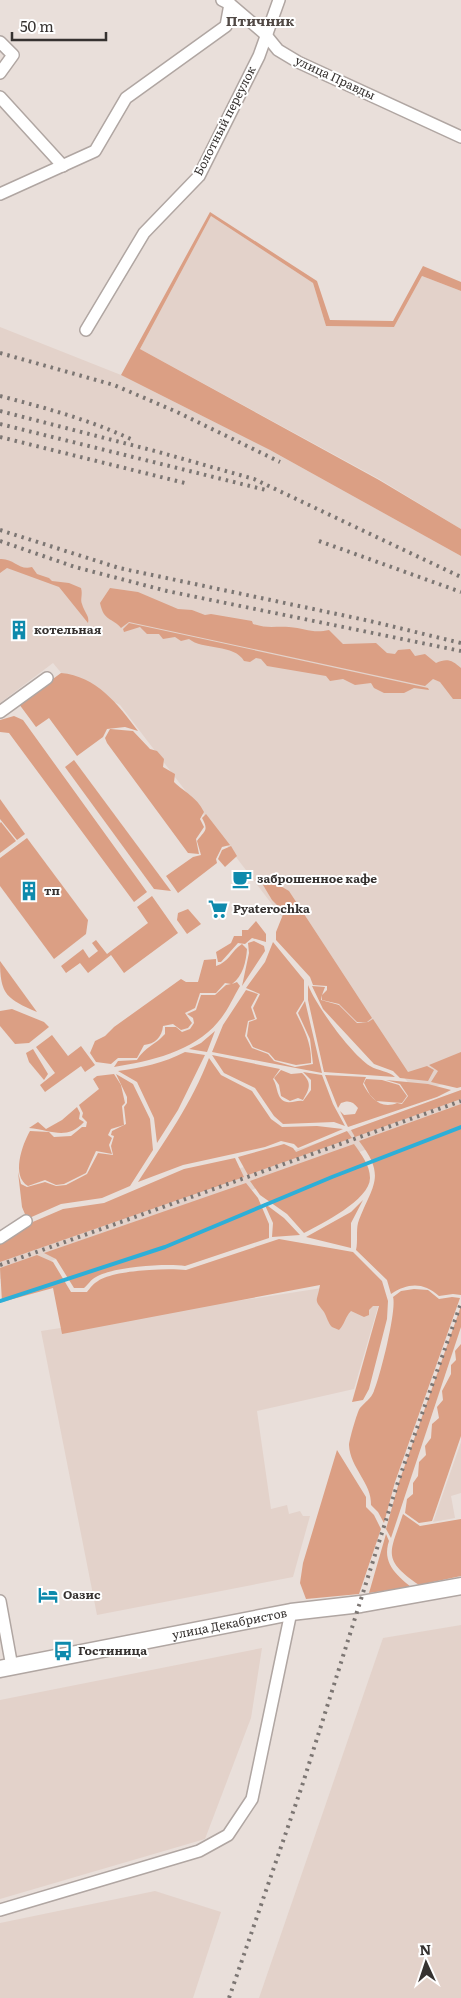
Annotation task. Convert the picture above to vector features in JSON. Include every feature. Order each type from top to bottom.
[{"type":"street","name":"Болотный переулок","points":[[86,330],[144,233],[199,176],[259,56],[265,34],[279,0]]},
{"type":"street","name":"улица Правды","points":[[226,2],[265,34],[278,50],[298,62],[461,137]]},
{"type":"street","points":[[0,194],[95,151],[126,98],[226,26],[226,2]]},
{"type":"street","points":[[0,42],[13,55],[0,73]]},
{"type":"street","points":[[0,97],[63,166]]},
{"type":"street","points":[[0,712],[47,678]]},
{"type":"street","points":[[0,1238],[26,1221]]},
{"type":"street","name":"улица Декабристов","points":[[6,1668],[291,1612],[361,1604],[461,1586]]},
{"type":"street","points":[[0,1601],[6,1668]]},
{"type":"street","points":[[0,1910],[199,1851],[228,1835],[252,1799],[291,1612]]},
{"type":"shaded area","points":[[210,212],[317,281],[330,320],[393,321],[423,266],[461,282],[461,291],[422,276],[394,327],[326,326],[313,283],[211,216],[140,349],[379,480],[461,529],[461,556],[270,450],[121,375]]},
{"type":"shaded area","points":[[211,216],[313,283],[326,326],[394,327],[422,276],[461,291],[461,529],[379,479],[140,349]]},
{"type":"shaded area","points":[[0,327],[121,375],[270,450],[461,556],[461,1078],[416,1093],[120,705],[63,675],[53,663],[0,703]]},
{"type":"shaded area","points":[[0,559],[9,560],[27,568],[32,567],[37,574],[52,581],[69,583],[81,588],[81,602],[88,616],[88,623],[59,587],[7,568],[0,573]]},
{"type":"shaded area","points":[[110,588],[138,592],[178,609],[192,610],[205,615],[211,614],[252,621],[253,624],[271,627],[289,627],[314,631],[329,630],[343,644],[376,643],[387,653],[395,654],[398,650],[410,649],[415,656],[425,654],[436,663],[449,661],[461,668],[461,699],[453,699],[440,682],[433,679],[425,686],[129,622],[121,628],[106,616],[100,603]]},
{"type":"shaded area","points":[[129,623],[428,688],[429,690],[414,688],[404,693],[384,693],[374,688],[371,683],[355,685],[343,679],[330,681],[326,676],[267,666],[261,659],[256,658],[250,662],[244,661],[240,656],[226,649],[202,645],[189,639],[181,641],[175,637],[163,639],[159,634],[147,634],[140,627],[124,632],[123,629]]},
{"type":"shaded area","points":[[61,673],[74,675],[85,680],[105,693],[138,731],[125,727],[107,729],[103,737],[77,756],[49,718],[36,727],[19,704]]},
{"type":"shaded area","points":[[14,716],[23,720],[147,892],[134,902],[9,733],[0,732],[0,720]]},
{"type":"shaded area","points":[[110,729],[133,731],[150,749],[157,751],[164,759],[163,767],[175,774],[174,782],[194,798],[201,807],[204,812],[200,819],[204,827],[196,839],[199,854],[188,853],[107,743],[105,738]]},
{"type":"shaded area","points":[[74,760],[171,891],[154,889],[65,767]]},
{"type":"shaded area","points":[[0,799],[25,834],[17,840],[0,819]]},
{"type":"shaded area","points":[[206,814],[230,845],[222,847],[216,859],[217,863],[178,893],[166,876],[193,857],[201,855],[197,841],[206,828],[202,818]]},
{"type":"shaded area","points":[[0,823],[16,841],[0,853]]},
{"type":"shaded area","points":[[27,838],[88,920],[86,934],[54,959],[0,886],[0,858]]},
{"type":"shaded area","points":[[231,846],[237,856],[225,867],[218,859],[222,850]]},
{"type":"shaded area","points":[[272,881],[289,891],[372,1018],[367,1022],[357,1022],[339,1004],[322,1000],[322,995],[327,990],[327,986],[313,985],[310,977],[276,940],[276,932],[284,912],[272,900],[263,885]]},
{"type":"shaded area","points":[[152,896],[178,933],[124,973],[111,955],[88,973],[80,963],[66,973],[61,966],[83,949],[89,958],[98,951],[92,943],[96,940],[107,954],[148,923],[137,907]]},
{"type":"shaded area","points":[[188,909],[201,924],[187,934],[177,920],[178,913]]},
{"type":"shaded area","points":[[256,921],[266,934],[266,942],[252,938],[245,944],[238,943],[221,962],[218,962],[216,952],[231,943],[234,936],[242,936],[242,930],[248,930]]},
{"type":"shaded area","points":[[254,941],[264,946],[265,951],[242,986],[249,953],[248,943]]},
{"type":"shaded area","points":[[273,942],[304,980],[304,1000],[296,1013],[309,1043],[311,1063],[296,1065],[275,1060],[269,1053],[253,1047],[247,1036],[249,1022],[257,1019],[253,1008],[260,994],[246,988],[265,962]]},
{"type":"shaded area","points":[[242,944],[247,949],[245,964],[239,977],[232,984],[237,982],[240,986],[224,1014],[208,1032],[184,1048],[170,1054],[114,1067],[118,1061],[137,1060],[165,1034],[165,1027],[176,1027],[182,1032],[190,1029],[194,1023],[193,1018],[187,1014],[196,1010],[201,995],[215,995],[226,985],[231,984],[225,983],[216,993],[200,993],[195,1008],[185,1013],[192,1023],[188,1028],[181,1030],[173,1024],[163,1026],[159,1037],[155,1041],[144,1045],[137,1058],[118,1058],[111,1064],[96,1062],[90,1053],[95,1041],[105,1036],[114,1027],[181,979],[186,982],[198,982],[204,960],[216,959],[216,966],[227,959]]},
{"type":"shaded area","points":[[0,961],[37,1012],[12,999],[7,994],[0,972]]},
{"type":"shaded area","points":[[308,985],[312,994],[344,1041],[370,1066],[390,1073],[395,1077],[324,1072],[308,1000]]},
{"type":"shaded area","points":[[312,986],[325,987],[321,1000],[339,1005],[357,1023],[368,1022],[373,1019],[408,1072],[427,1066],[434,1070],[428,1081],[400,1078],[393,1071],[374,1064],[323,1009]]},
{"type":"shaded area","points":[[246,990],[258,994],[251,1007],[255,1019],[248,1021],[245,1036],[252,1048],[268,1054],[274,1061],[295,1067],[313,1064],[310,1039],[298,1013],[305,1001],[322,1073],[212,1052],[223,1025]]},
{"type":"shaded area","points":[[12,1009],[44,1022],[49,1027],[29,1043],[15,1044],[0,1026],[0,1011]]},
{"type":"shaded area","points":[[215,1031],[207,1052],[189,1049],[201,1043]]},
{"type":"shaded area","points":[[52,1035],[68,1056],[81,1046],[95,1065],[85,1072],[81,1066],[45,1092],[40,1085],[55,1073],[36,1047]]},
{"type":"shaded area","points":[[33,1049],[48,1074],[44,1080],[29,1062],[26,1053]]},
{"type":"shaded area","points":[[185,1052],[205,1055],[178,1110],[157,1143],[154,1118],[137,1082],[118,1071],[152,1064]]},
{"type":"shaded area","points":[[461,1052],[461,1087],[457,1088],[431,1082],[438,1071],[429,1065]]},
{"type":"shaded area","points":[[212,1055],[280,1069],[273,1079],[279,1096],[283,1101],[287,1102],[303,1101],[311,1090],[311,1080],[303,1072],[322,1075],[333,1104],[345,1126],[334,1122],[283,1124],[274,1116],[255,1088],[224,1073]]},
{"type":"shaded area","points":[[209,1058],[221,1075],[252,1091],[271,1119],[282,1127],[317,1126],[343,1129],[298,1148],[294,1144],[281,1141],[265,1147],[183,1165],[138,1182],[186,1106]]},
{"type":"shaded area","points":[[281,1070],[291,1074],[302,1073],[305,1077],[309,1086],[303,1100],[298,1098],[290,1101],[281,1096],[279,1085],[274,1078]]},
{"type":"shaded area","points":[[114,1074],[121,1085],[125,1103],[122,1106],[124,1125],[111,1129],[108,1135],[112,1138],[109,1145],[112,1154],[96,1151],[86,1173],[64,1184],[56,1185],[45,1180],[28,1186],[20,1175],[19,1168],[21,1152],[30,1131],[49,1132],[54,1137],[71,1136],[82,1127],[86,1127],[87,1122],[82,1117],[83,1113],[79,1105],[99,1089],[93,1079],[97,1076]]},
{"type":"shaded area","points":[[116,1074],[133,1084],[150,1119],[153,1150],[130,1186],[102,1198],[61,1204],[27,1219],[22,1207],[18,1172],[21,1184],[27,1187],[45,1182],[56,1186],[66,1185],[87,1174],[98,1153],[113,1155],[111,1146],[114,1136],[111,1135],[112,1131],[126,1124],[124,1107],[127,1103],[127,1097]]},
{"type":"shaded area","points":[[325,1075],[366,1077],[363,1084],[372,1098],[386,1105],[402,1104],[408,1096],[400,1084],[386,1080],[428,1084],[451,1090],[437,1097],[348,1127],[340,1111],[344,1115],[355,1114],[358,1108],[348,1101],[341,1103],[338,1108]]},
{"type":"shaded area","points":[[366,1079],[382,1080],[399,1085],[407,1096],[402,1103],[376,1101],[370,1095],[364,1083]]},
{"type":"shaded area","points":[[461,1090],[461,1116],[0,1279],[0,1230],[68,1225],[344,1134]]},
{"type":"shaded area","points":[[461,1090],[461,1099],[355,1137],[351,1130]]},
{"type":"shaded area","points":[[461,1104],[461,1295],[439,1296],[421,1286],[409,1286],[391,1294],[387,1280],[356,1250],[358,1223],[372,1191],[375,1173],[368,1154],[359,1141]]},
{"type":"shaded area","points":[[77,1107],[80,1113],[79,1119],[84,1122],[71,1131],[58,1133],[29,1128],[38,1122],[46,1129],[62,1120]]},
{"type":"shaded area","points":[[347,1131],[352,1138],[248,1175],[238,1157],[284,1144],[293,1148],[296,1152]]},
{"type":"shaded area","points":[[354,1144],[365,1160],[368,1169],[370,1178],[368,1186],[354,1203],[304,1233],[287,1214],[260,1195],[250,1181]]},
{"type":"shaded area","points":[[235,1158],[244,1177],[0,1262],[0,1242],[28,1224],[63,1209],[104,1203],[184,1169]]},
{"type":"shaded area","points":[[246,1183],[258,1198],[269,1224],[269,1238],[185,1266],[153,1266],[114,1271],[94,1278],[84,1288],[74,1288],[56,1259],[44,1253]]},
{"type":"shaded area","points":[[363,1200],[351,1223],[351,1248],[306,1237],[351,1212]]},
{"type":"shaded area","points":[[264,1203],[284,1218],[300,1235],[272,1237],[273,1223]]},
{"type":"shaded area","points":[[279,1239],[353,1252],[382,1281],[388,1301],[387,1319],[369,1389],[363,1400],[352,1402],[379,1306],[373,1306],[369,1310],[369,1315],[364,1317],[351,1311],[339,1330],[332,1327],[317,1302],[320,1285],[62,1334],[53,1288],[2,1302],[0,1268],[37,1255],[53,1262],[71,1292],[87,1292],[97,1282],[116,1274],[166,1269],[186,1270]]},
{"type":"shaded area","points":[[335,1286],[380,1300],[354,1389],[257,1411],[271,1509],[287,1505],[289,1514],[300,1511],[303,1516],[310,1516],[293,1577],[97,1615],[41,1331]]},
{"type":"shaded area","points":[[414,1289],[428,1290],[439,1299],[460,1298],[395,1482],[384,1523],[378,1512],[371,1505],[368,1490],[353,1461],[349,1445],[353,1426],[360,1408],[373,1394],[377,1383],[393,1315],[393,1297],[401,1291]]},
{"type":"shaded area","points":[[461,1306],[461,1327],[391,1538],[386,1529],[399,1482]]},
{"type":"shaded area","points":[[461,1344],[461,1436],[432,1521],[419,1523],[405,1513],[407,1499],[413,1494],[413,1483],[418,1476],[419,1462],[426,1455],[425,1446],[431,1438],[432,1424],[439,1418],[437,1407],[443,1400],[442,1391],[451,1374],[451,1365],[456,1360],[455,1351]]},
{"type":"shaded area","points":[[461,1442],[461,1493],[451,1496],[455,1518],[433,1522]]},
{"type":"shaded area","points":[[337,1450],[366,1497],[366,1507],[374,1515],[381,1529],[359,1594],[306,1599],[300,1583],[303,1563]]},
{"type":"shaded area","points":[[403,1514],[420,1526],[461,1519],[461,1576],[419,1585],[399,1568],[394,1561],[392,1547]]},
{"type":"shaded area","points":[[386,1534],[389,1541],[387,1555],[391,1567],[411,1587],[369,1593]]},
{"type":"shaded area","points":[[461,1625],[461,1998],[259,1998],[383,1638]]},
{"type":"shaded area","points":[[262,1648],[251,1718],[205,1839],[0,1899],[0,1700]]},
{"type":"shaded area","points":[[155,1891],[221,1912],[193,1998],[0,1998],[0,1923]]},
{"type":"waterway","points":[[0,1301],[165,1247],[332,1177],[461,1127]]},
{"type":"railway","points":[[0,353],[114,385],[177,412],[280,462]]},
{"type":"railway","points":[[0,396],[84,420],[133,440]]},
{"type":"railway","points":[[0,411],[254,479],[461,577]]},
{"type":"railway","points":[[0,424],[266,490]]},
{"type":"railway","points":[[0,437],[189,484]]},
{"type":"railway","points":[[0,530],[119,568],[370,621],[461,643]]},
{"type":"railway","points":[[0,541],[75,567],[167,591],[461,651]]},
{"type":"railway","points":[[319,541],[461,592]]},
{"type":"railway","points":[[0,1265],[461,1101]]},
{"type":"railway","points":[[229,1998],[302,1786],[398,1482],[461,1303]]},
{"type":"place","name":"котельная","points":[[19,630]]},
{"type":"place","name":"заброшенное кафе","points":[[242,879]]},
{"type":"place","name":"тп","points":[[29,891]]},
{"type":"place","name":"Pyaterochka","points":[[218,909]]},
{"type":"place","name":"Оазис","points":[[48,1595]]},
{"type":"place","name":"Гостиница","points":[[63,1651]]},
{"type":"district","name":"Птичник","points":[[260,21]]}]
